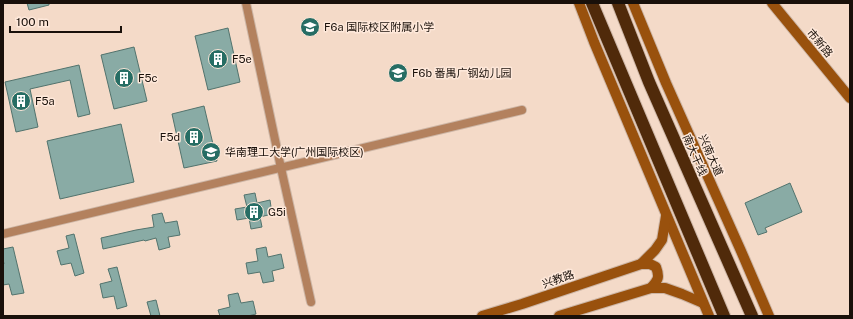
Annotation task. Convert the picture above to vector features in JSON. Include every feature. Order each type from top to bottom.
[{"type":"highway","points":[[592,3],[724,316]]},
{"type":"highway","name":"南大干线","points":[[618,3],[649,82],[752,316]]},
{"type":"main road","points":[[579,3],[666,216],[709,316]]},
{"type":"main road","name":"兴南大道","points":[[633,3],[666,83],[769,316]]},
{"type":"main road","name":"市新路","points":[[772,3],[850,98]]},
{"type":"main road","points":[[641,264],[655,250],[662,240],[666,216]]},
{"type":"main road","points":[[641,264],[650,264],[656,267],[659,274],[657,280],[651,288]]},
{"type":"main road","name":"兴教路","points":[[482,316],[641,264]]},
{"type":"main road","points":[[559,316],[651,288],[665,288],[703,303]]},
{"type":"street","points":[[246,3],[311,302]]},
{"type":"street","points":[[3,234],[522,110]]},
{"type":"building","points":[[27,3],[49,3],[49,5],[29,10]]},
{"type":"building","name":"F5e","points":[[228,28],[240,82],[208,90],[195,36]]},
{"type":"building","name":"F5c","points":[[134,47],[147,101],[114,109],[101,55]]},
{"type":"building","name":"F5a","points":[[79,65],[90,114],[78,117],[70,80],[30,89],[38,127],[16,132],[5,82]]},
{"type":"building","name":"F5d","points":[[204,106],[217,161],[184,168],[172,114]]},
{"type":"building","points":[[121,124],[134,182],[60,199],[47,141]]},
{"type":"building","points":[[790,183],[802,212],[765,228],[767,232],[758,235],[745,203]]},
{"type":"building","name":"G5i","points":[[255,193],[257,203],[270,200],[272,214],[260,217],[262,227],[251,229],[249,218],[237,220],[235,209],[247,207],[244,195]]},
{"type":"building","points":[[162,213],[165,223],[177,221],[180,235],[168,237],[170,247],[159,250],[156,238],[103,249],[101,238],[154,227],[152,215]]},
{"type":"building","points":[[74,234],[84,273],[75,276],[71,263],[61,265],[57,251],[69,248],[66,236]]},
{"type":"building","points":[[13,247],[24,293],[12,295],[9,284],[3,285],[3,249]]},
{"type":"building","points":[[266,247],[268,257],[281,254],[284,268],[272,271],[274,281],[263,283],[260,272],[248,274],[246,263],[258,261],[256,249]]},
{"type":"building","points":[[117,267],[127,306],[117,309],[114,296],[103,298],[100,284],[112,281],[108,269]]},
{"type":"building","points":[[238,293],[241,303],[253,301],[256,314],[248,316],[220,316],[218,310],[230,307],[228,295]]},
{"type":"building","points":[[156,300],[160,316],[151,316],[147,302]]},
{"type":"place","name":"F6a 国际校区附属小学","points":[[310,27]]},
{"type":"place","name":"F5e","points":[[218,59]]},
{"type":"place","name":"F6b 番禺广钢幼儿园","points":[[398,73]]},
{"type":"place","name":"F5c","points":[[124,78]]},
{"type":"place","name":"F5a","points":[[21,101]]},
{"type":"place","name":"F5d","points":[[194,137]]},
{"type":"place","name":"华南理工大学(广州国际校区)","points":[[211,152]]},
{"type":"place","name":"G5i","points":[[254,212]]}]
